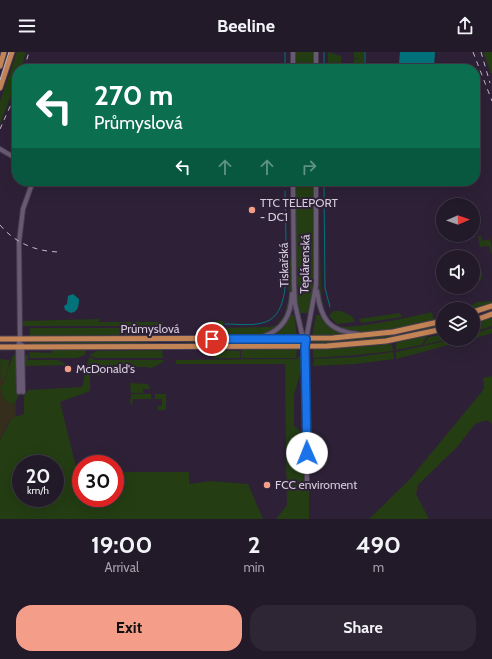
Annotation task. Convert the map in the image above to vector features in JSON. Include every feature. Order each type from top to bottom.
[{"type":"main road","points":[[0,66],[4,52]]},
{"type":"main road","points":[[0,88],[12,52]]},
{"type":"main road","points":[[480,310],[492,306]]},
{"type":"main road","points":[[480,318],[492,314]]},
{"type":"main road","name":"Průmyslová","points":[[0,347],[21,344],[305,339],[368,335],[436,322]]},
{"type":"main road","name":"Průmyslová","points":[[0,339],[21,344],[305,347],[377,342],[436,330]]},
{"type":"street","points":[[293,52],[293,64]]},
{"type":"street","points":[[316,52],[316,64]]},
{"type":"street","points":[[0,149],[12,156]]},
{"type":"street","points":[[21,392],[20,230],[24,209],[31,186]]},
{"type":"street","name":"Tiskařská","points":[[293,186],[293,272],[295,301],[305,339]]},
{"type":"street","name":"Teplárenská","points":[[307,482],[305,339],[316,285],[316,186]]},
{"type":"street","points":[[254,339],[275,331],[286,320],[291,308],[293,272]]},
{"type":"street","points":[[316,285],[320,310],[329,324],[342,332],[368,335]]},
{"type":"shaded area","points":[[17,52],[26,52],[22,64],[13,64]]},
{"type":"shaded area","points":[[295,52],[314,52],[314,64],[295,64]]},
{"type":"shaded area","points":[[328,52],[341,56],[342,64],[328,64]]},
{"type":"shaded area","points":[[354,52],[364,52],[364,64],[354,64],[354,59],[362,59],[354,58]]},
{"type":"shaded area","points":[[400,52],[435,52],[434,64],[399,63]]},
{"type":"shaded area","points":[[483,52],[492,52],[492,75]]},
{"type":"shaded area","points":[[12,66],[12,94],[0,124],[0,101]]},
{"type":"shaded area","points":[[295,186],[314,186],[314,200],[295,200]]},
{"type":"shaded area","points":[[295,202],[314,202],[314,276],[310,313],[300,313],[297,302]]},
{"type":"shaded area","points":[[319,218],[321,292],[324,310],[321,309],[318,281]]},
{"type":"shaded area","points":[[480,236],[482,241],[490,239],[491,241],[487,242],[491,242],[492,256],[489,246],[480,247]]},
{"type":"shaded area","points":[[288,256],[291,259],[292,283],[288,313],[285,313],[289,296]]},
{"type":"shaded area","points":[[480,270],[482,271],[482,278],[480,281]]},
{"type":"shaded area","points":[[73,294],[79,299],[79,304],[77,310],[71,313],[65,310],[64,306],[67,304],[68,296]]},
{"type":"shaded area","points":[[492,301],[492,303],[480,307],[480,302],[478,302]]},
{"type":"shaded area","points":[[333,311],[341,311],[353,317],[354,322],[337,324],[329,316]]},
{"type":"shaded area","points":[[432,312],[434,320],[425,324],[411,327],[378,332],[347,330],[335,326],[334,324],[345,327],[356,326]]},
{"type":"shaded area","points":[[400,313],[402,317],[362,323],[359,320],[359,319]]},
{"type":"shaded area","points":[[284,315],[287,315],[283,321],[266,334],[244,337],[213,337],[200,334],[218,334],[219,325],[215,321],[223,321],[224,328],[270,327],[277,325]]},
{"type":"shaded area","points":[[291,315],[294,315],[297,337],[268,337],[283,327]]},
{"type":"shaded area","points":[[316,315],[321,315],[339,332],[346,335],[312,337]]},
{"type":"shaded area","points":[[492,316],[492,326],[480,330],[480,320]]},
{"type":"shaded area","points":[[99,319],[99,322],[163,322],[163,326],[22,326],[21,321]]},
{"type":"shaded area","points":[[436,324],[436,328],[414,334],[385,339],[313,345],[313,340]]},
{"type":"shaded area","points":[[30,328],[124,328],[124,335],[30,338]]},
{"type":"shaded area","points":[[125,328],[162,328],[161,335],[125,336]]},
{"type":"shaded area","points":[[492,328],[492,333],[480,337],[480,332]]},
{"type":"shaded area","points":[[428,336],[421,345],[396,350],[396,344],[399,341]]},
{"type":"shaded area","points":[[436,336],[436,342],[423,345],[429,337]]},
{"type":"shaded area","points":[[93,341],[161,343],[161,345],[30,346],[30,342]]},
{"type":"shaded area","points":[[229,341],[297,341],[297,343],[252,345],[174,344]]},
{"type":"shaded area","points":[[388,343],[392,345],[393,351],[313,358],[313,348]]},
{"type":"shaded area","points":[[436,343],[436,346],[445,346],[396,359],[396,352]]},
{"type":"shaded area","points":[[297,348],[296,358],[241,358],[241,350],[246,349]]},
{"type":"shaded area","points":[[57,349],[86,349],[85,355],[77,358],[30,358],[29,352],[51,353],[51,351]]},
{"type":"shaded area","points":[[162,350],[163,358],[95,358],[89,355],[97,351]]},
{"type":"shaded area","points":[[216,350],[240,351],[240,358],[213,358]]},
{"type":"shaded area","points":[[393,352],[394,359],[355,364],[313,366],[314,359],[357,357]]},
{"type":"shaded area","points":[[303,354],[303,364],[294,395],[294,426],[302,434],[305,442],[305,445],[301,450],[286,450],[285,364],[176,364],[176,360],[296,359]]},
{"type":"shaded area","points":[[13,355],[17,355],[18,397],[15,403],[10,404],[5,400],[0,388],[4,383]]},
{"type":"shaded area","points":[[25,355],[28,355],[28,360],[58,360],[67,365],[26,366],[25,383]]},
{"type":"shaded area","points":[[89,357],[95,360],[163,360],[163,362],[150,369],[149,367],[102,367],[102,374],[109,375],[90,375],[90,391],[60,402],[73,455],[72,507],[124,507],[124,472],[189,472],[189,484],[211,481],[248,484],[263,519],[0,519],[0,440],[12,418],[24,414],[24,396],[28,390],[82,387]]},
{"type":"shaded area","points":[[0,359],[10,360],[4,379],[1,381]]},
{"type":"shaded area","points":[[14,365],[16,417],[7,425],[0,440],[0,366]]},
{"type":"shaded area","points":[[492,376],[492,424],[487,420],[475,424],[457,447],[418,485],[416,494],[429,519],[369,519],[410,479],[484,389],[483,378]]},
{"type":"shaded area","points":[[130,383],[148,384],[150,389],[143,389],[143,393],[131,393]]},
{"type":"shaded area","points":[[131,394],[151,394],[151,399],[133,399],[132,406],[130,403]]},
{"type":"shaded area","points":[[155,394],[166,394],[166,410],[158,410],[158,406],[162,406],[162,399],[155,399]]},
{"type":"shaded area","points":[[286,457],[303,457],[304,483],[309,487],[309,519],[276,519],[287,505]]},
{"type":"waterway","points":[[285,52],[285,64]]},
{"type":"waterway","points":[[324,52],[324,64]]},
{"type":"waterway","points":[[365,52],[365,63]]},
{"type":"waterway","points":[[324,187],[325,288],[330,307]]},
{"type":"waterway","points":[[285,191],[286,241]]},
{"type":"waterway","points":[[225,324],[258,324],[270,320],[276,314],[281,307],[285,288],[286,262]]},
{"type":"tram line","points":[[0,80],[9,52]]},
{"type":"railway","points":[[25,64],[29,52]]},
{"type":"railway","points":[[473,52],[478,64]]},
{"type":"railway","points":[[481,52],[490,83]]},
{"type":"railway","points":[[480,70],[492,101]]},
{"type":"railway","points":[[0,129],[12,102]]},
{"type":"railway","points":[[0,225],[6,232],[28,246],[53,252],[62,252]]},
{"type":"place","name":"TTC TELEPORT - DC1","points":[[252,210]]},
{"type":"place","name":"McDonald's","points":[[68,369]]},
{"type":"place","name":"FCC enviroment","points":[[267,485]]},
{"type":"route","points":[[212,339],[306,339],[305,418],[307,453]]}]
